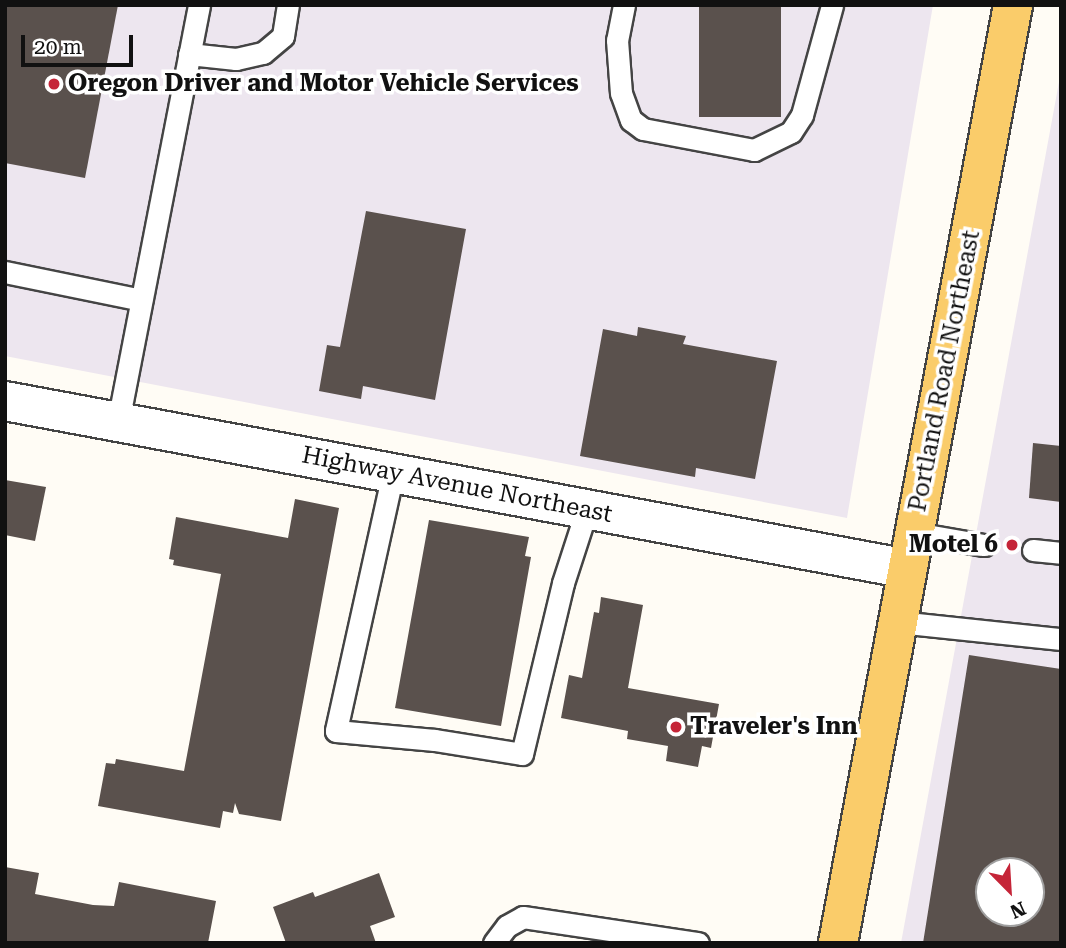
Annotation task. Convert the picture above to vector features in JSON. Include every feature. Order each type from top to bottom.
[{"type":"main road","name":"Portland Road Northeast","points":[[838,943],[1013,5]]},
{"type":"street","name":"Highway Avenue Northeast","points":[[5,401],[587,509],[912,551]]},
{"type":"lane","points":[[118,422],[199,5]]},
{"type":"lane","points":[[189,54],[236,59],[263,53],[283,36],[288,5]]},
{"type":"lane","points":[[624,5],[617,40],[621,93],[631,120],[643,129],[754,150],[791,132],[802,115],[832,5]]},
{"type":"lane","points":[[5,272],[141,300]]},
{"type":"lane","points":[[393,473],[336,731],[435,740],[522,754],[563,583],[587,509]]},
{"type":"lane","points":[[912,551],[984,545]]},
{"type":"lane","points":[[1033,550],[1061,553]]},
{"type":"lane","points":[[898,622],[1061,639]]},
{"type":"lane","points":[[494,943],[507,926],[523,917],[698,943]]},
{"type":"shaded area","points":[[5,5],[933,5],[847,518],[5,356]]},
{"type":"shaded area","points":[[1061,71],[1061,943],[901,943]]},
{"type":"building","name":"Oregon Driver and Motor Vehicle Services","points":[[5,5],[118,5],[85,178],[5,163]]},
{"type":"building","points":[[699,5],[781,5],[781,117],[699,117]]},
{"type":"building","points":[[366,211],[466,229],[435,400],[363,386],[361,399],[319,391],[327,345],[340,347]]},
{"type":"building","points":[[638,327],[686,336],[683,344],[777,361],[755,479],[696,468],[695,477],[580,456],[603,329],[637,336]]},
{"type":"building","points":[[1033,443],[1061,446],[1061,502],[1029,498]]},
{"type":"building","points":[[5,480],[46,487],[35,541],[5,535]]},
{"type":"building","points":[[295,499],[339,508],[281,821],[239,814],[235,803],[233,813],[223,811],[220,828],[98,806],[106,763],[115,764],[116,759],[184,771],[221,574],[173,565],[174,560],[169,559],[176,517],[288,538]]},
{"type":"building","points":[[429,520],[529,537],[525,556],[531,557],[501,726],[395,708]]},
{"type":"building","points":[[601,597],[643,605],[628,688],[719,704],[711,748],[702,746],[698,767],[666,761],[668,746],[627,739],[628,731],[561,718],[569,675],[582,678],[594,612],[599,613]]},
{"type":"building","points":[[969,655],[1061,669],[1061,943],[923,943]]},
{"type":"building","points":[[5,867],[39,873],[35,894],[93,905],[114,906],[119,882],[216,901],[208,943],[5,943]]},
{"type":"building","points":[[379,873],[395,917],[370,926],[376,943],[286,943],[273,907],[313,892],[315,897]]},
{"type":"place","name":"Oregon Driver and Motor Vehicle Services","points":[[54,84]]},
{"type":"place","name":"Motel 6","points":[[1012,545]]},
{"type":"place","name":"Traveler's Inn","points":[[676,727]]}]
